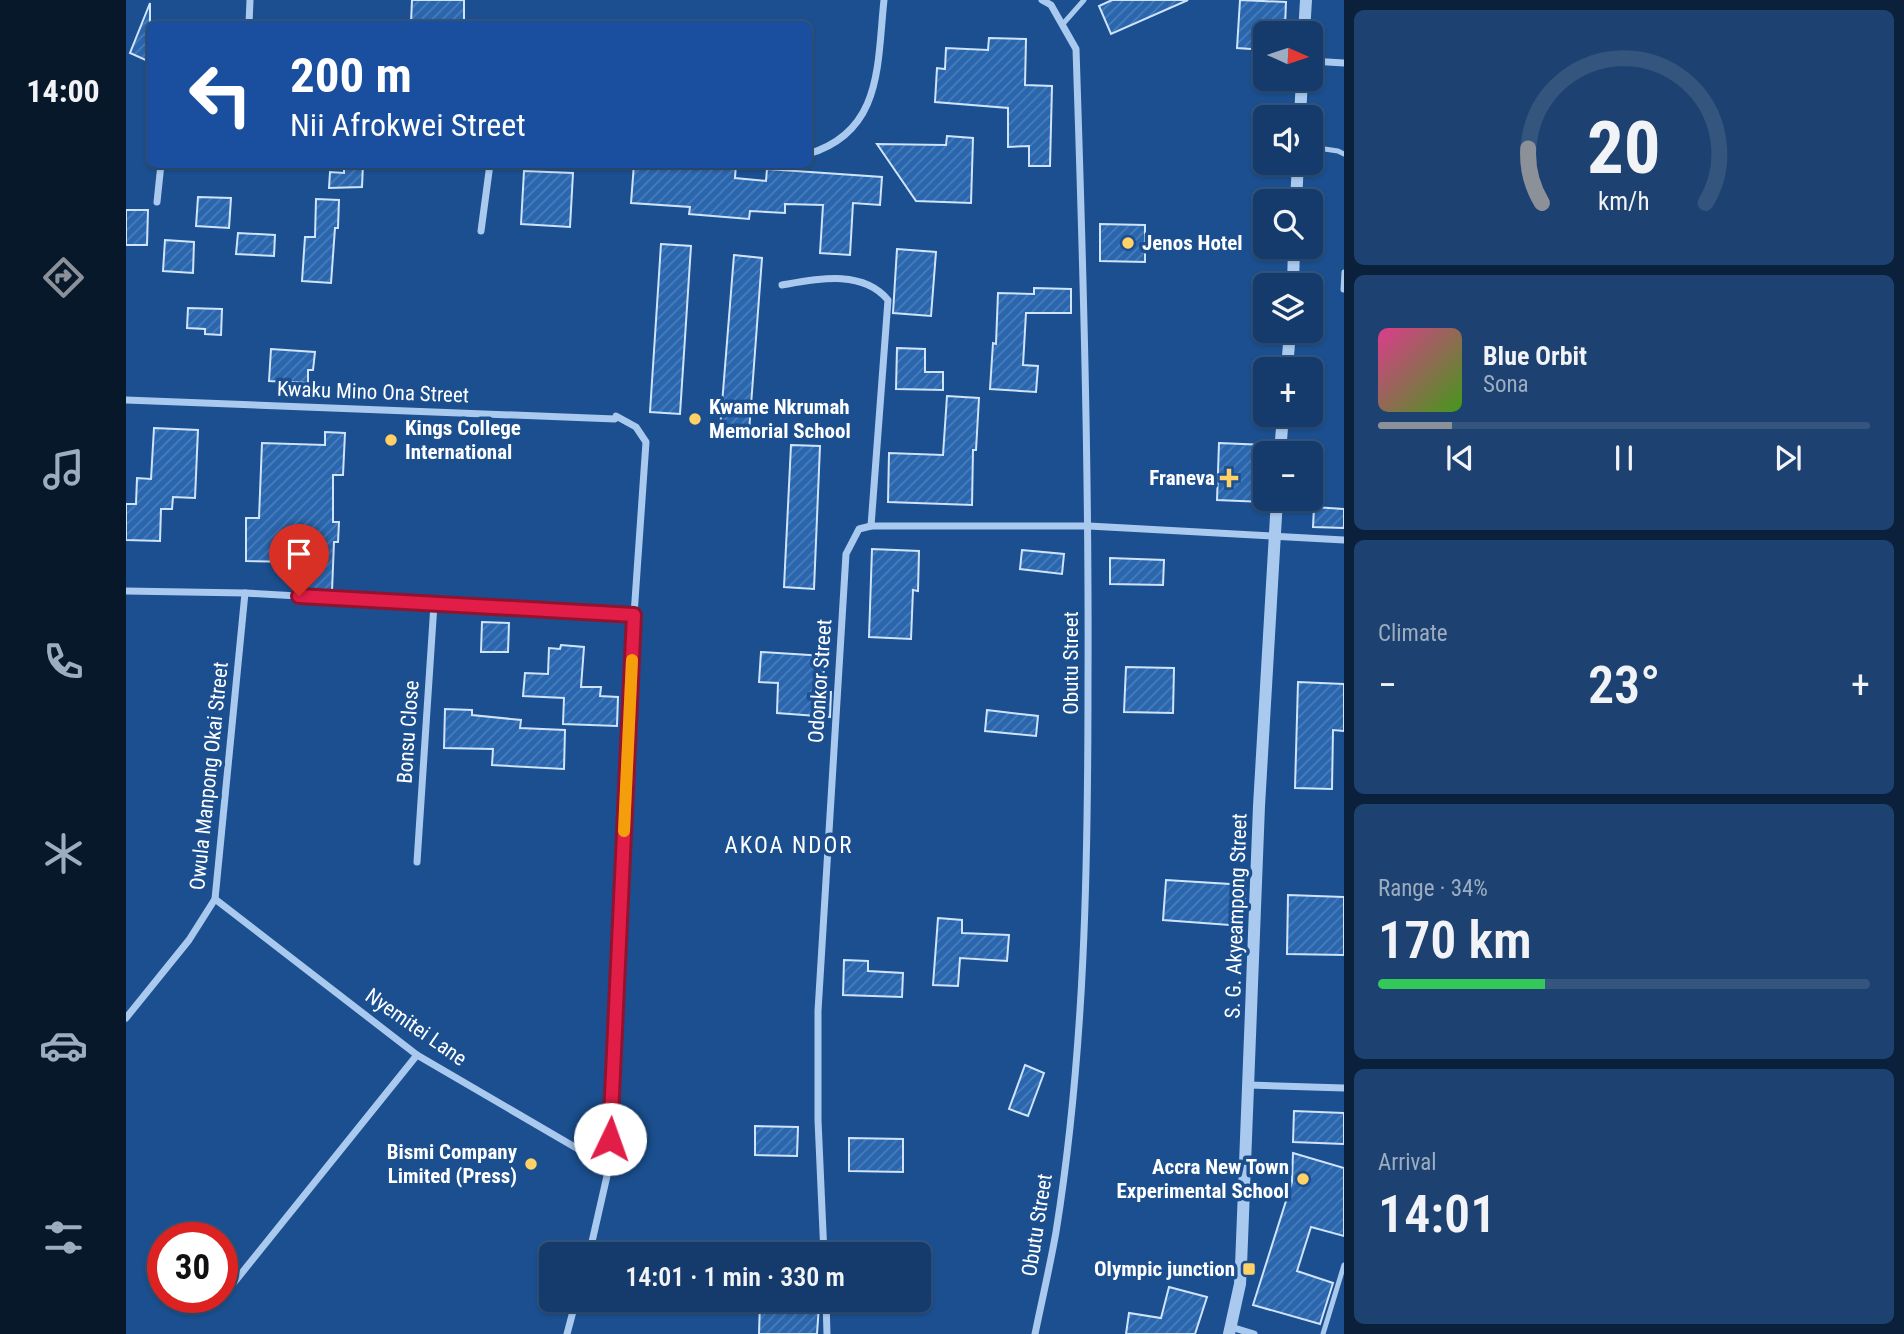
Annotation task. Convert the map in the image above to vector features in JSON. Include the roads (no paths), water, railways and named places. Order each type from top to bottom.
[{"type":"street","points":[[249,21],[250,0]]},
{"type":"street","points":[[812,153],[828,148],[847,135],[860,120],[871,97],[884,0]]},
{"type":"street","name":"Obutu Street","points":[[1035,1334],[1056,1233],[1073,1092],[1080,1013],[1088,805],[1089,526],[1076,49],[1051,5],[1042,0]]},
{"type":"street","points":[[1305,21],[1306,0]]},
{"type":"street","points":[[1323,62],[1344,63]]},
{"type":"street","points":[[157,202],[161,168]]},
{"type":"street","points":[[481,231],[489,168]]},
{"type":"street","points":[[782,285],[842,277],[881,292],[888,300],[872,526],[1089,526],[1344,540]]},
{"type":"street","name":"Kwaku Mino Ona Street","points":[[126,400],[615,419],[616,416],[636,427],[646,442],[634,615]]},
{"type":"street","name":"S. G. Akyeampong Street","points":[[1230,1330],[1241,1266],[1259,806],[1276,511]]},
{"type":"street","name":"Odonkor Street","points":[[823,1242],[818,1120],[818,1011],[845,568],[846,554],[852,539],[859,529],[872,526]]},
{"type":"street","points":[[126,591],[246,593],[634,615],[609,1167],[592,1242]]},
{"type":"street","name":"Owula Manpong Okai Street","points":[[126,1018],[189,940],[215,899],[246,593]]},
{"type":"street","name":"Bonsu Close","points":[[417,862],[434,604]]},
{"type":"street","name":"Nyemitei Lane","points":[[215,899],[417,1055],[609,1167]]},
{"type":"street","points":[[238,1278],[417,1055]]},
{"type":"street","points":[[1249,1085],[1344,1088]]},
{"type":"street","points":[[567,1334],[573,1312]]},
{"type":"street","points":[[826,1312],[827,1334]]},
{"type":"street","points":[[1230,1330],[1254,1334]]},
{"type":"lane","points":[[1062,25],[1084,0]]},
{"type":"lane","points":[[1323,150],[1344,154]]},
{"type":"lane","points":[[1343,290],[1344,272]]},
{"type":"lane","points":[[1323,1334],[1344,1265]]},
{"type":"place","name":"Jenos Hotel","points":[[1128,243]]},
{"type":"place","name":"Kwame Nkrumah Memorial School","points":[[695,419]]},
{"type":"place","name":"Kings College International","points":[[391,440]]},
{"type":"place","name":"Franeva","points":[[1229,478]]},
{"type":"place","name":"Bismi Company Limited (Press)","points":[[531,1164]]},
{"type":"place","name":"Accra New Town Experimental School","points":[[1303,1179]]},
{"type":"place","name":"Olympic junction","points":[[1249,1269]]},
{"type":"district","name":"AKOA NDOR","points":[[789,845]]}]
